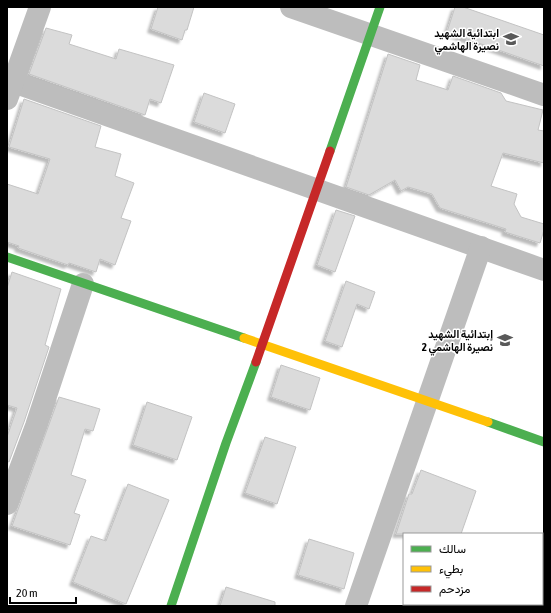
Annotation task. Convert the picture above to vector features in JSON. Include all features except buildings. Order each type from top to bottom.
[{"type":"street","points":[[40,7],[10,91],[315,189],[544,270]]},
{"type":"street","points":[[291,7],[544,95]]},
{"type":"street","points":[[171,606],[226,442],[262,345],[315,189],[380,7]]},
{"type":"street","points":[[356,606],[480,247]]},
{"type":"street","points":[[7,257],[427,400],[544,442]]},
{"type":"street","points":[[7,504],[36,426],[83,284]]},
{"type":"traffic: fast","points":[[330,151],[380,7]]},
{"type":"traffic: fast","points":[[7,257],[244,338]]},
{"type":"traffic: fast","points":[[171,606],[226,443],[256,362]]},
{"type":"traffic: fast","points":[[488,422],[544,442]]},
{"type":"traffic: slow","points":[[244,338],[488,422]]},
{"type":"traffic: jam","points":[[256,362],[330,151]]},
{"type":"place","name":"ابتدائية الشهيد نصيرة الهاشمي","points":[[511,39]]},
{"type":"place","name":"إبتدائية الشهيد نصيرة الهاشمي 2","points":[[505,340]]}]
